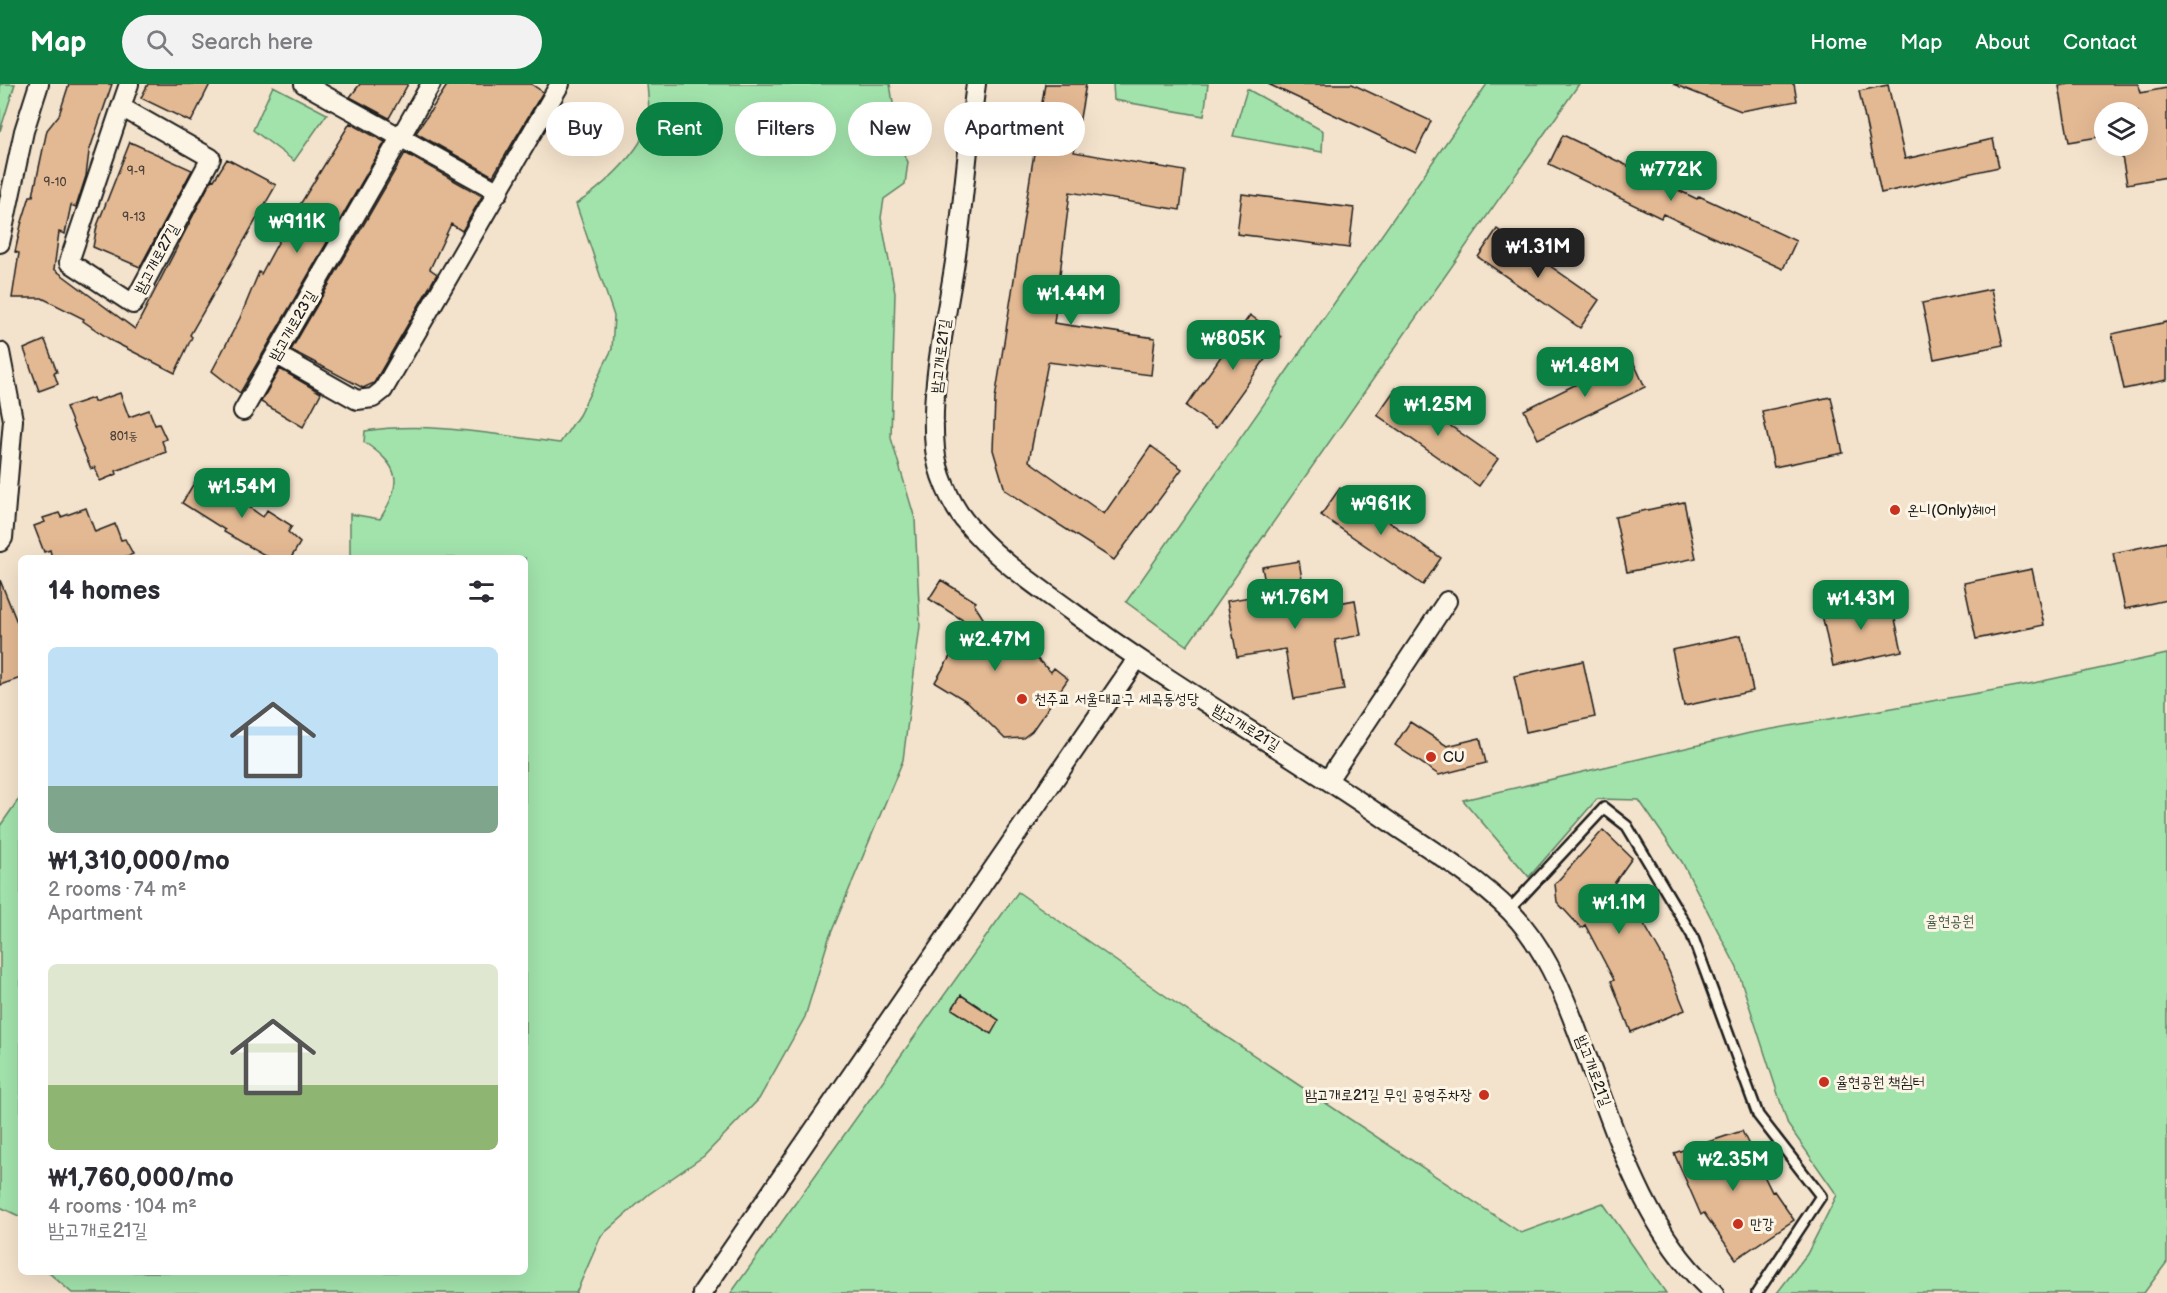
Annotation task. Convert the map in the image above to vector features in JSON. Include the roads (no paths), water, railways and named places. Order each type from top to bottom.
[{"type":"street","points":[[0,243],[24,131],[39,84]]},
{"type":"street","name":"밤고개로27길","points":[[121,107],[211,158],[133,303],[69,262],[121,107],[129,84]]},
{"type":"street","points":[[304,84],[499,192]]},
{"type":"street","name":"밤고개로23길","points":[[243,411],[431,84]]},
{"type":"street","points":[[277,355],[357,400],[373,398],[383,390],[560,84]]},
{"type":"street","name":"밤고개로21길","points":[[976,84],[956,256],[937,370],[934,451],[947,491],[964,520],[1005,562],[1137,659],[1328,780],[1478,883],[1509,910],[1533,938],[1563,991],[1635,1178],[1666,1240],[1696,1278],[1714,1293]]},
{"type":"street","points":[[0,352],[13,420],[3,538],[0,542]]},
{"type":"street","points":[[1328,780],[1447,601]]},
{"type":"street","points":[[702,1293],[1137,659]]},
{"type":"lane","points":[[1509,910],[1605,808],[1627,826],[1692,935],[1758,1115],[1821,1196],[1756,1293]]},
{"type":"place","name":"온니(Only)헤어","points":[[1895,510]]},
{"type":"place","name":"천주교 서울대교구 세곡동성당","points":[[1022,699]]},
{"type":"place","name":"CU","points":[[1431,757]]},
{"type":"place","name":"율현공원 책쉼터","points":[[1824,1082]]},
{"type":"place","name":"밤고개로21길 무인 공영주차장","points":[[1484,1095]]},
{"type":"place","name":"만강","points":[[1738,1224]]},
{"type":"park label","name":"율현공원","points":[[1950,921]]}]
